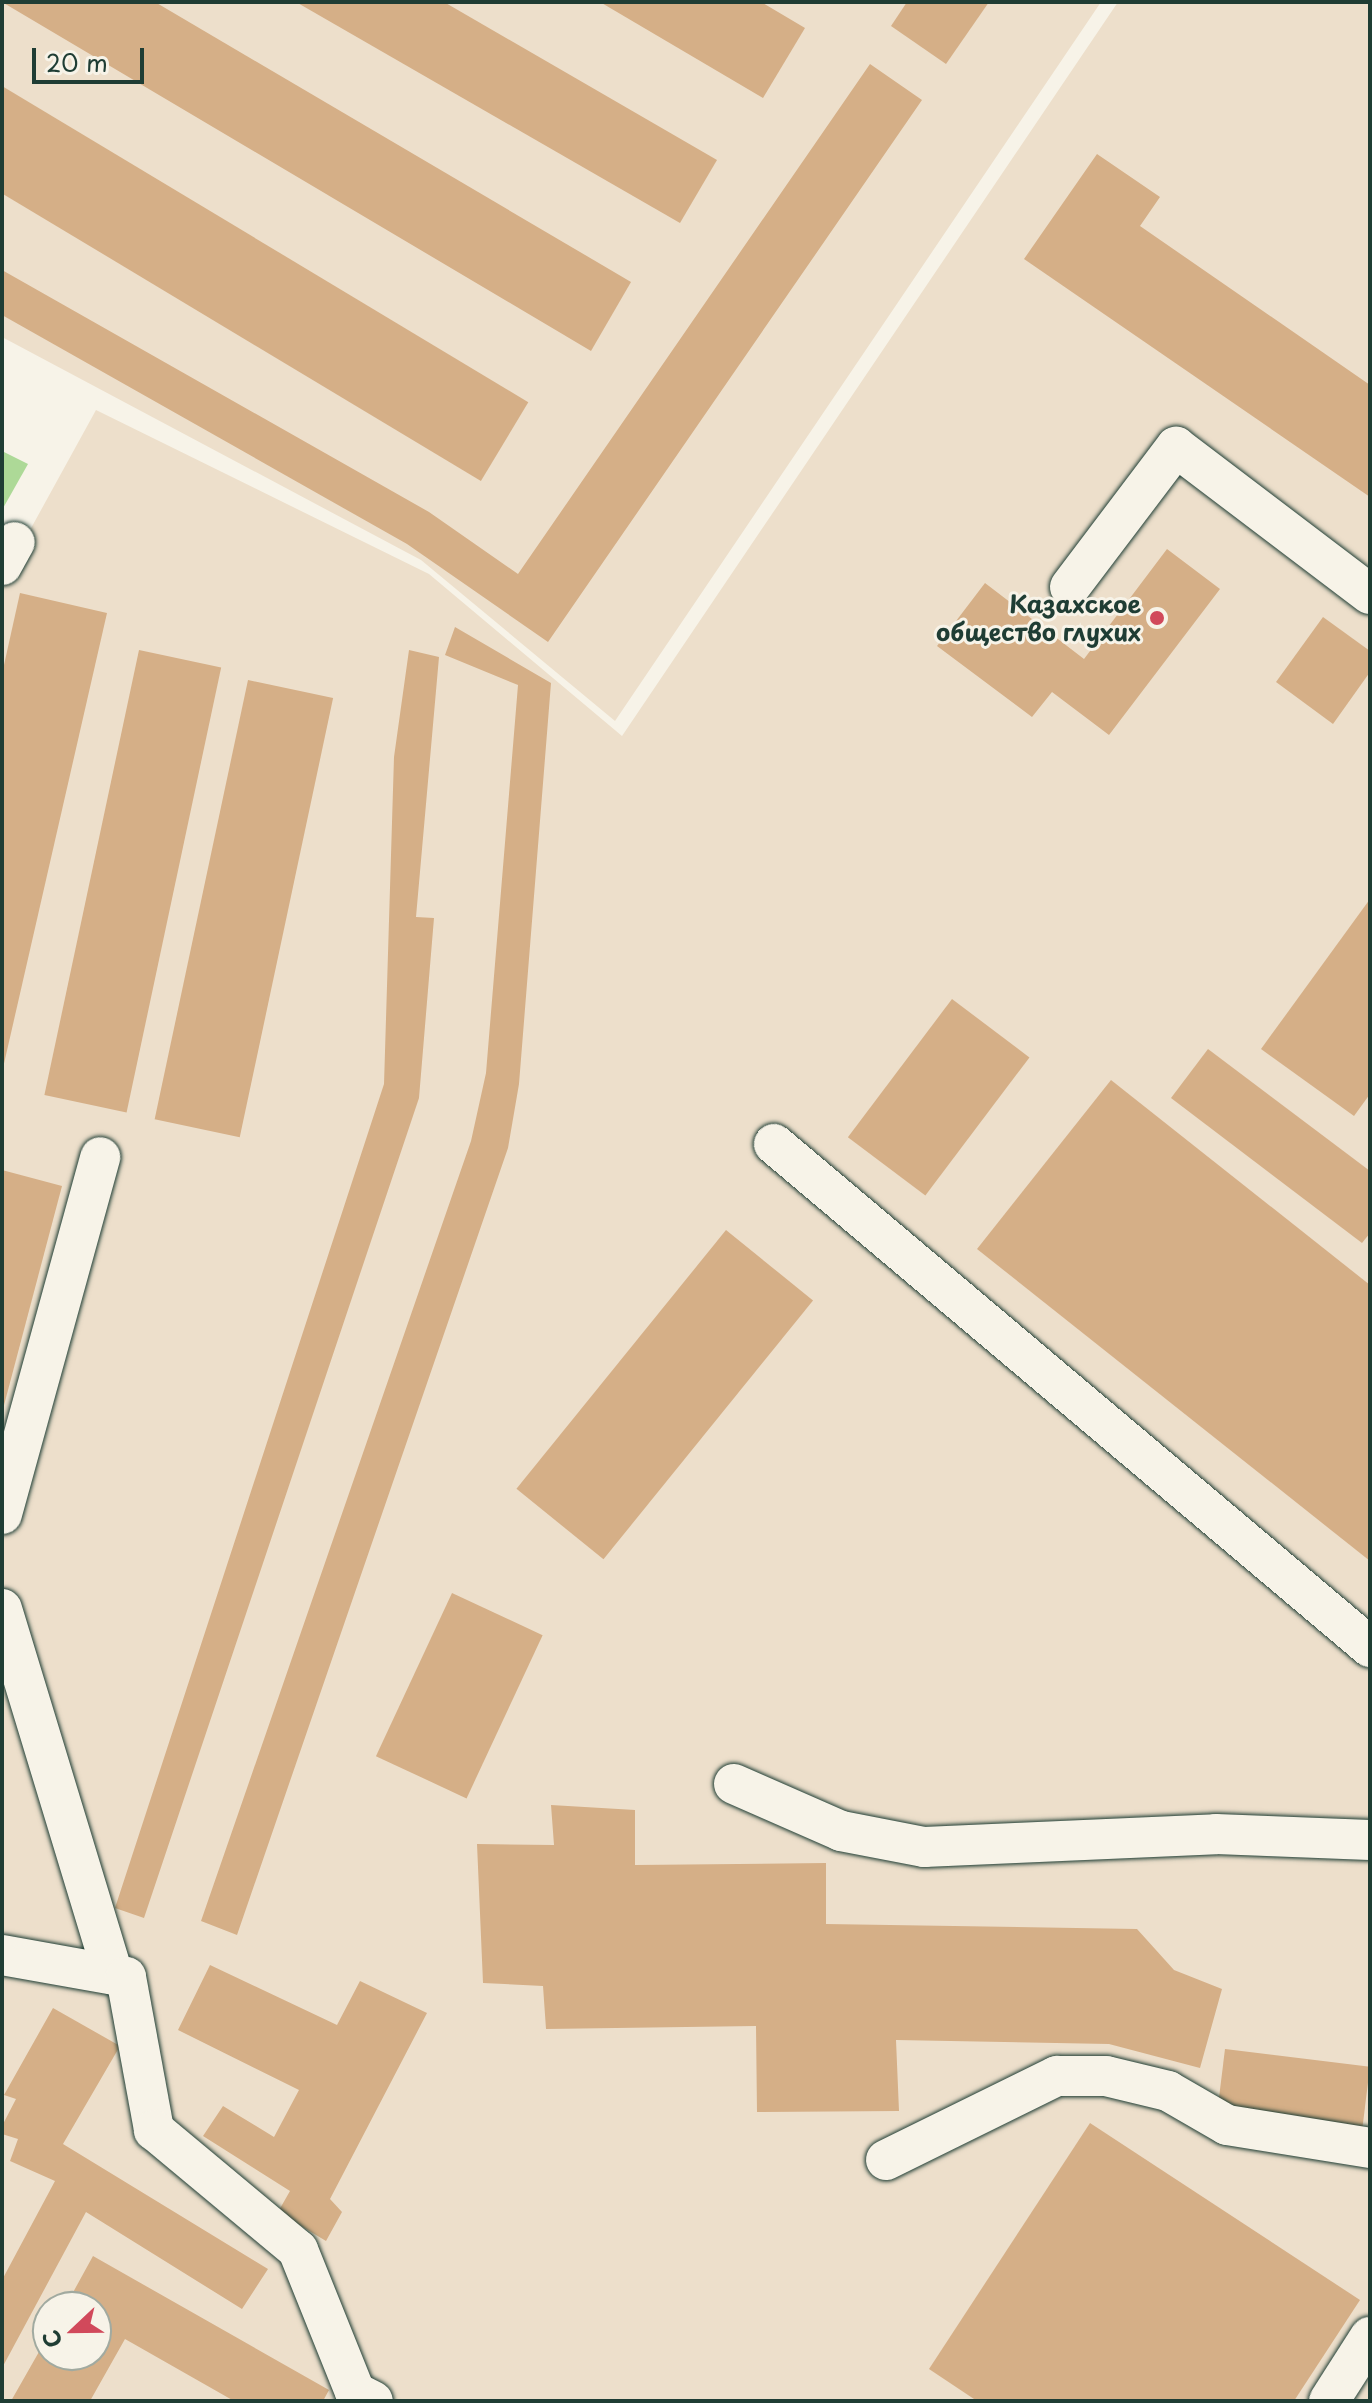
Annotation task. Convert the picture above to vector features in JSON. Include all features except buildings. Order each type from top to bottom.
[{"type":"lane","points":[[1070,587],[1176,447],[1370,594]]},
{"type":"lane","points":[[774,1144],[1370,1647]]},
{"type":"lane","points":[[2,1514],[100,1157]]},
{"type":"lane","points":[[2,1609],[113,1974]]},
{"type":"lane","points":[[734,1784],[841,1831],[924,1847],[1216,1834],[1370,1840]]},
{"type":"lane","points":[[2,1955],[126,1977],[154,2130],[298,2250],[355,2392],[373,2401]]},
{"type":"lane","points":[[886,2160],[1057,2076],[1106,2076],[1168,2091],[1227,2125],[1370,2148]]},
{"type":"lane","points":[[1329,2401],[1370,2337]]},
{"type":"shaded area","points":[[2,2],[1101,2],[615,721],[421,560],[2,337]]},
{"type":"shaded area","points":[[1118,2],[1370,2],[1370,2401],[2,2401],[2,581],[96,410],[429,574],[622,736]]},
{"type":"green space","points":[[2,451],[28,464],[2,510]]},
{"type":"place","name":"Казахское общество глухих","points":[[1157,618]]}]
